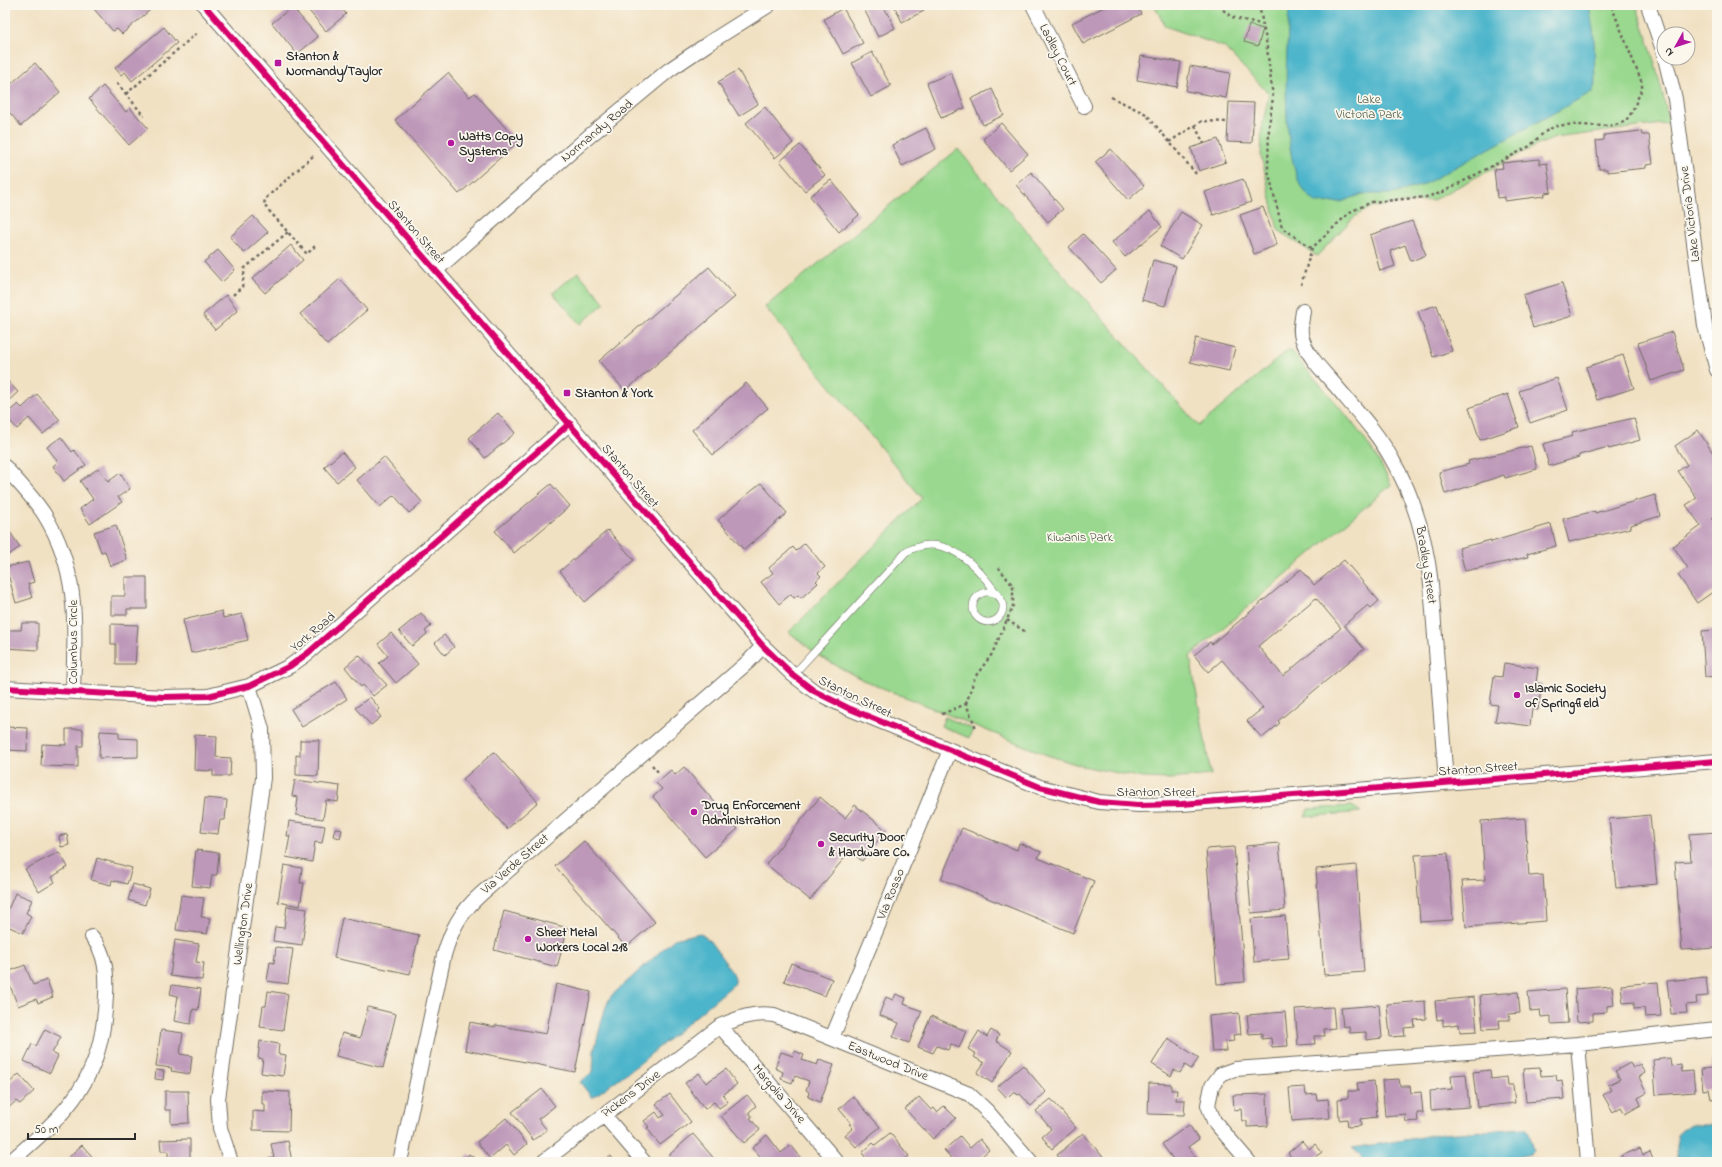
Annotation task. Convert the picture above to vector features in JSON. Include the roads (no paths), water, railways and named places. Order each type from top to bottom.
[{"type":"street","name":"Stanton Street","points":[[204,5],[763,646],[793,675],[814,691],[848,708],[1040,787],[1099,802],[1125,804],[1182,804],[1717,761]]},
{"type":"street","name":"Normandy Road","points":[[435,271],[587,138],[669,70],[769,5]]},
{"type":"street","name":"Ladley Court","points":[[1033,5],[1084,106]]},
{"type":"street","points":[[1648,5],[1656,29]]},
{"type":"street","name":"Lake Victoria Drive","points":[[1667,66],[1675,99],[1705,326],[1717,368]]},
{"type":"street","name":"Bradley Street","points":[[1303,311],[1301,337],[1311,357],[1368,424],[1394,462],[1414,503],[1427,555],[1431,584],[1446,782]]},
{"type":"street","name":"York Road","points":[[5,688],[171,697],[208,696],[249,686],[290,666],[308,653],[570,423]]},
{"type":"street","name":"Columbus Circle","points":[[5,467],[44,514],[61,546],[68,568],[76,622],[73,692]]},
{"type":"street","name":"Via Verde Street","points":[[400,1162],[441,967],[450,936],[458,918],[481,894],[748,662],[763,646]]},
{"type":"street","name":"Wellington Drive","points":[[230,1162],[220,1128],[218,1099],[263,778],[262,729],[249,686]]},
{"type":"street","name":"Via Rosso","points":[[832,1038],[950,750]]},
{"type":"street","points":[[10,1162],[43,1134],[64,1112],[76,1097],[93,1065],[101,1040],[106,1014],[107,985],[103,957],[98,944],[92,937]]},
{"type":"street","name":"Eastwood Drive","points":[[720,1026],[746,1015],[774,1015],[969,1094],[987,1111],[1031,1162]]},
{"type":"street","name":"Pickens Drive","points":[[543,1162],[720,1026]]},
{"type":"street","name":"Margolia Drive","points":[[720,1026],[837,1162]]},
{"type":"street","points":[[1249,1162],[1214,1121],[1208,1105],[1212,1086],[1222,1074],[1235,1070],[1578,1044],[1717,1029]]},
{"type":"street","points":[[1578,1044],[1588,1162]]},
{"type":"street","points":[[604,1115],[644,1162]]},
{"type":"lane","points":[[793,675],[906,552],[918,545],[932,545],[952,549],[983,574],[1003,602],[1004,608],[1001,617],[993,622],[988,623],[979,620],[973,611],[973,606],[977,596],[987,592],[997,594]]},
{"type":"water","name":"Lake Victoria Park","points":[[1289,5],[1589,5],[1594,36],[1595,84],[1592,92],[1423,185],[1392,194],[1363,194],[1341,202],[1316,203],[1300,185],[1294,166],[1290,144],[1286,96]]},
{"type":"water","points":[[700,933],[709,940],[733,973],[735,979],[733,985],[639,1064],[592,1098],[580,1082],[593,1072],[594,1051],[604,1012],[610,997],[674,939]]},
{"type":"water","points":[[1691,1125],[1717,1125],[1717,1162],[1678,1162],[1676,1135],[1681,1129]]},
{"type":"water","points":[[1525,1128],[1528,1130],[1534,1150],[1530,1154],[1496,1162],[1364,1162],[1359,1153],[1352,1148],[1443,1134]]},
{"type":"place","name":"Stanton & Normandy/Taylor","points":[[278,63]]},
{"type":"place","name":"Watts Copy Systems","points":[[451,143]]},
{"type":"place","name":"Stanton & York","points":[[567,393]]},
{"type":"place","name":"Islamic Society of Springfield","points":[[1517,695]]},
{"type":"place","name":"Drug Enforcement Administration","points":[[694,812]]},
{"type":"place","name":"Security Door & Hardware Co.","points":[[821,844]]},
{"type":"place","name":"Sheet Metal Workers Local 218","points":[[528,939]]},
{"type":"park label","name":"Kiwanis Park","points":[[1080,537]]}]
